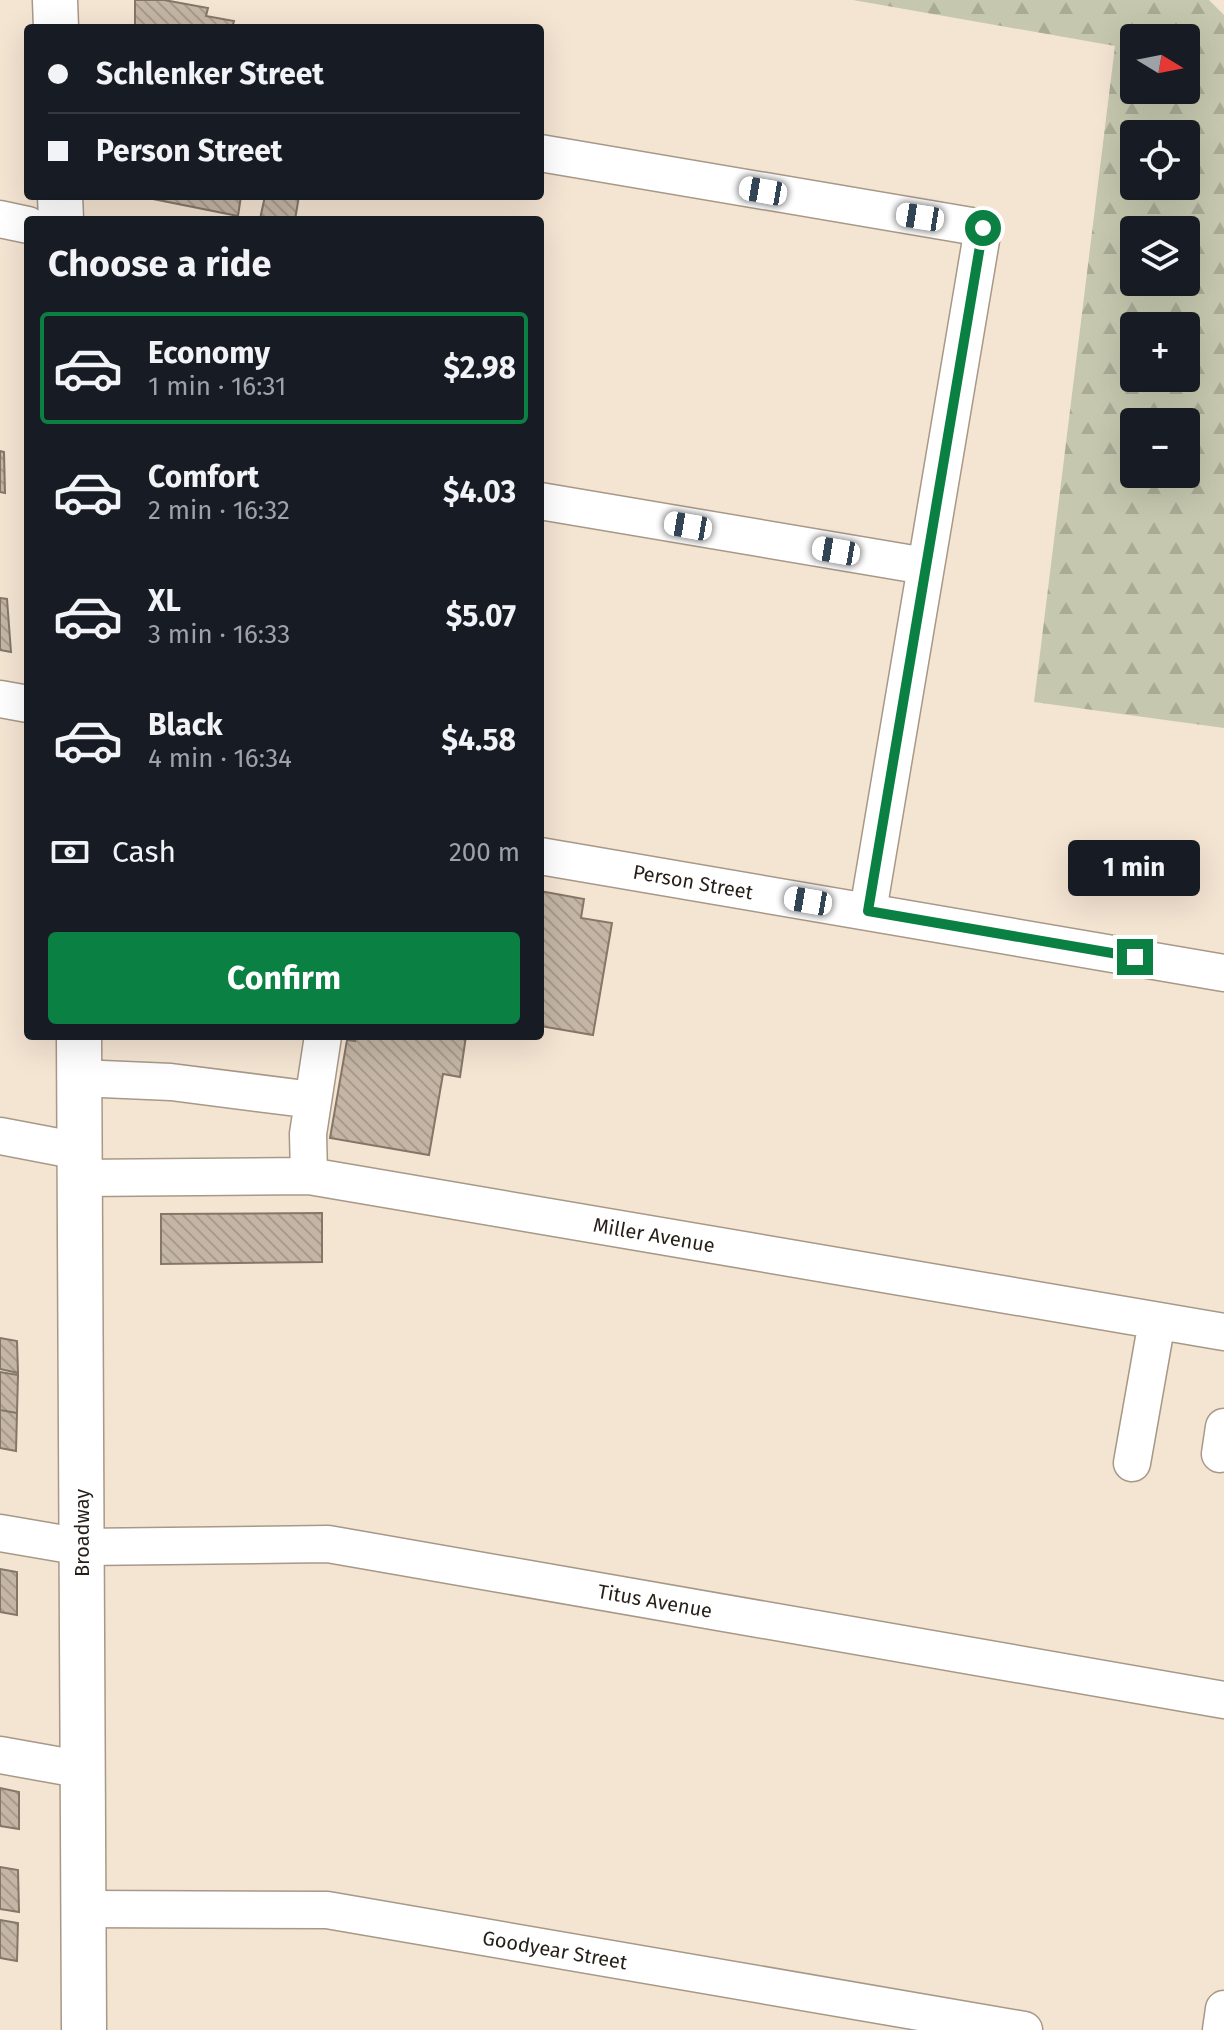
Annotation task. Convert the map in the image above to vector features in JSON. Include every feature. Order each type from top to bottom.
[{"type":"main road","points":[[55,0],[56,24]]},
{"type":"main road","name":"Broadway","points":[[79,1057],[84,2030]]},
{"type":"street","points":[[544,154],[983,228],[868,911]]},
{"type":"street","points":[[0,219],[24,224]]},
{"type":"street","points":[[544,502],[925,566]]},
{"type":"street","points":[[0,699],[24,703]]},
{"type":"street","name":"Person Street","points":[[544,857],[1224,973]]},
{"type":"street","points":[[309,1176],[308,1134],[322,1040]]},
{"type":"street","points":[[79,1057],[171,1082],[313,1100]]},
{"type":"street","name":"Miller Avenue","points":[[0,1136],[80,1165],[309,1176],[1224,1332]]},
{"type":"street","points":[[1132,1463],[1157,1321]]},
{"type":"street","name":"Titus Avenue","points":[[0,1533],[82,1547],[328,1544],[1224,1700]]},
{"type":"street","points":[[0,1755],[84,1770]]},
{"type":"street","name":"Goodyear Street","points":[[84,1909],[327,1910],[1024,2030]]},
{"type":"street","points":[[1221,2030],[1224,2009]]},
{"type":"green space","points":[[853,0],[1209,0],[1224,15],[1224,728],[1034,702],[1115,46]]},
{"type":"building","points":[[135,0],[164,0],[208,8],[206,16],[234,21],[233,24],[135,24]]},
{"type":"building","points":[[158,200],[240,200],[238,216]]},
{"type":"building","points":[[264,200],[298,200],[296,216],[261,216]]},
{"type":"building","points":[[0,451],[4,452],[5,493],[0,492]]},
{"type":"building","points":[[0,598],[7,599],[11,652],[0,650]]},
{"type":"building","points":[[544,892],[584,899],[581,918],[612,923],[593,1035],[544,1027]]},
{"type":"building","points":[[347,1040],[465,1040],[460,1077],[443,1074],[429,1155],[330,1138]]},
{"type":"building","points":[[322,1213],[322,1262],[161,1264],[161,1214]]},
{"type":"building","points":[[0,1338],[17,1341],[18,1373],[0,1369]]},
{"type":"building","points":[[0,1372],[18,1375],[17,1413],[0,1410]]},
{"type":"building","points":[[0,1410],[17,1413],[16,1451],[0,1448]]},
{"type":"building","points":[[0,1569],[17,1572],[17,1615],[0,1612]]},
{"type":"building","points":[[0,1788],[19,1792],[19,1829],[0,1826]]},
{"type":"building","points":[[0,1867],[18,1870],[19,1912],[0,1909]]},
{"type":"building","points":[[0,1920],[18,1923],[17,1961],[0,1958]]},
{"type":"route","points":[[983,228],[868,911],[1135,957]]}]
